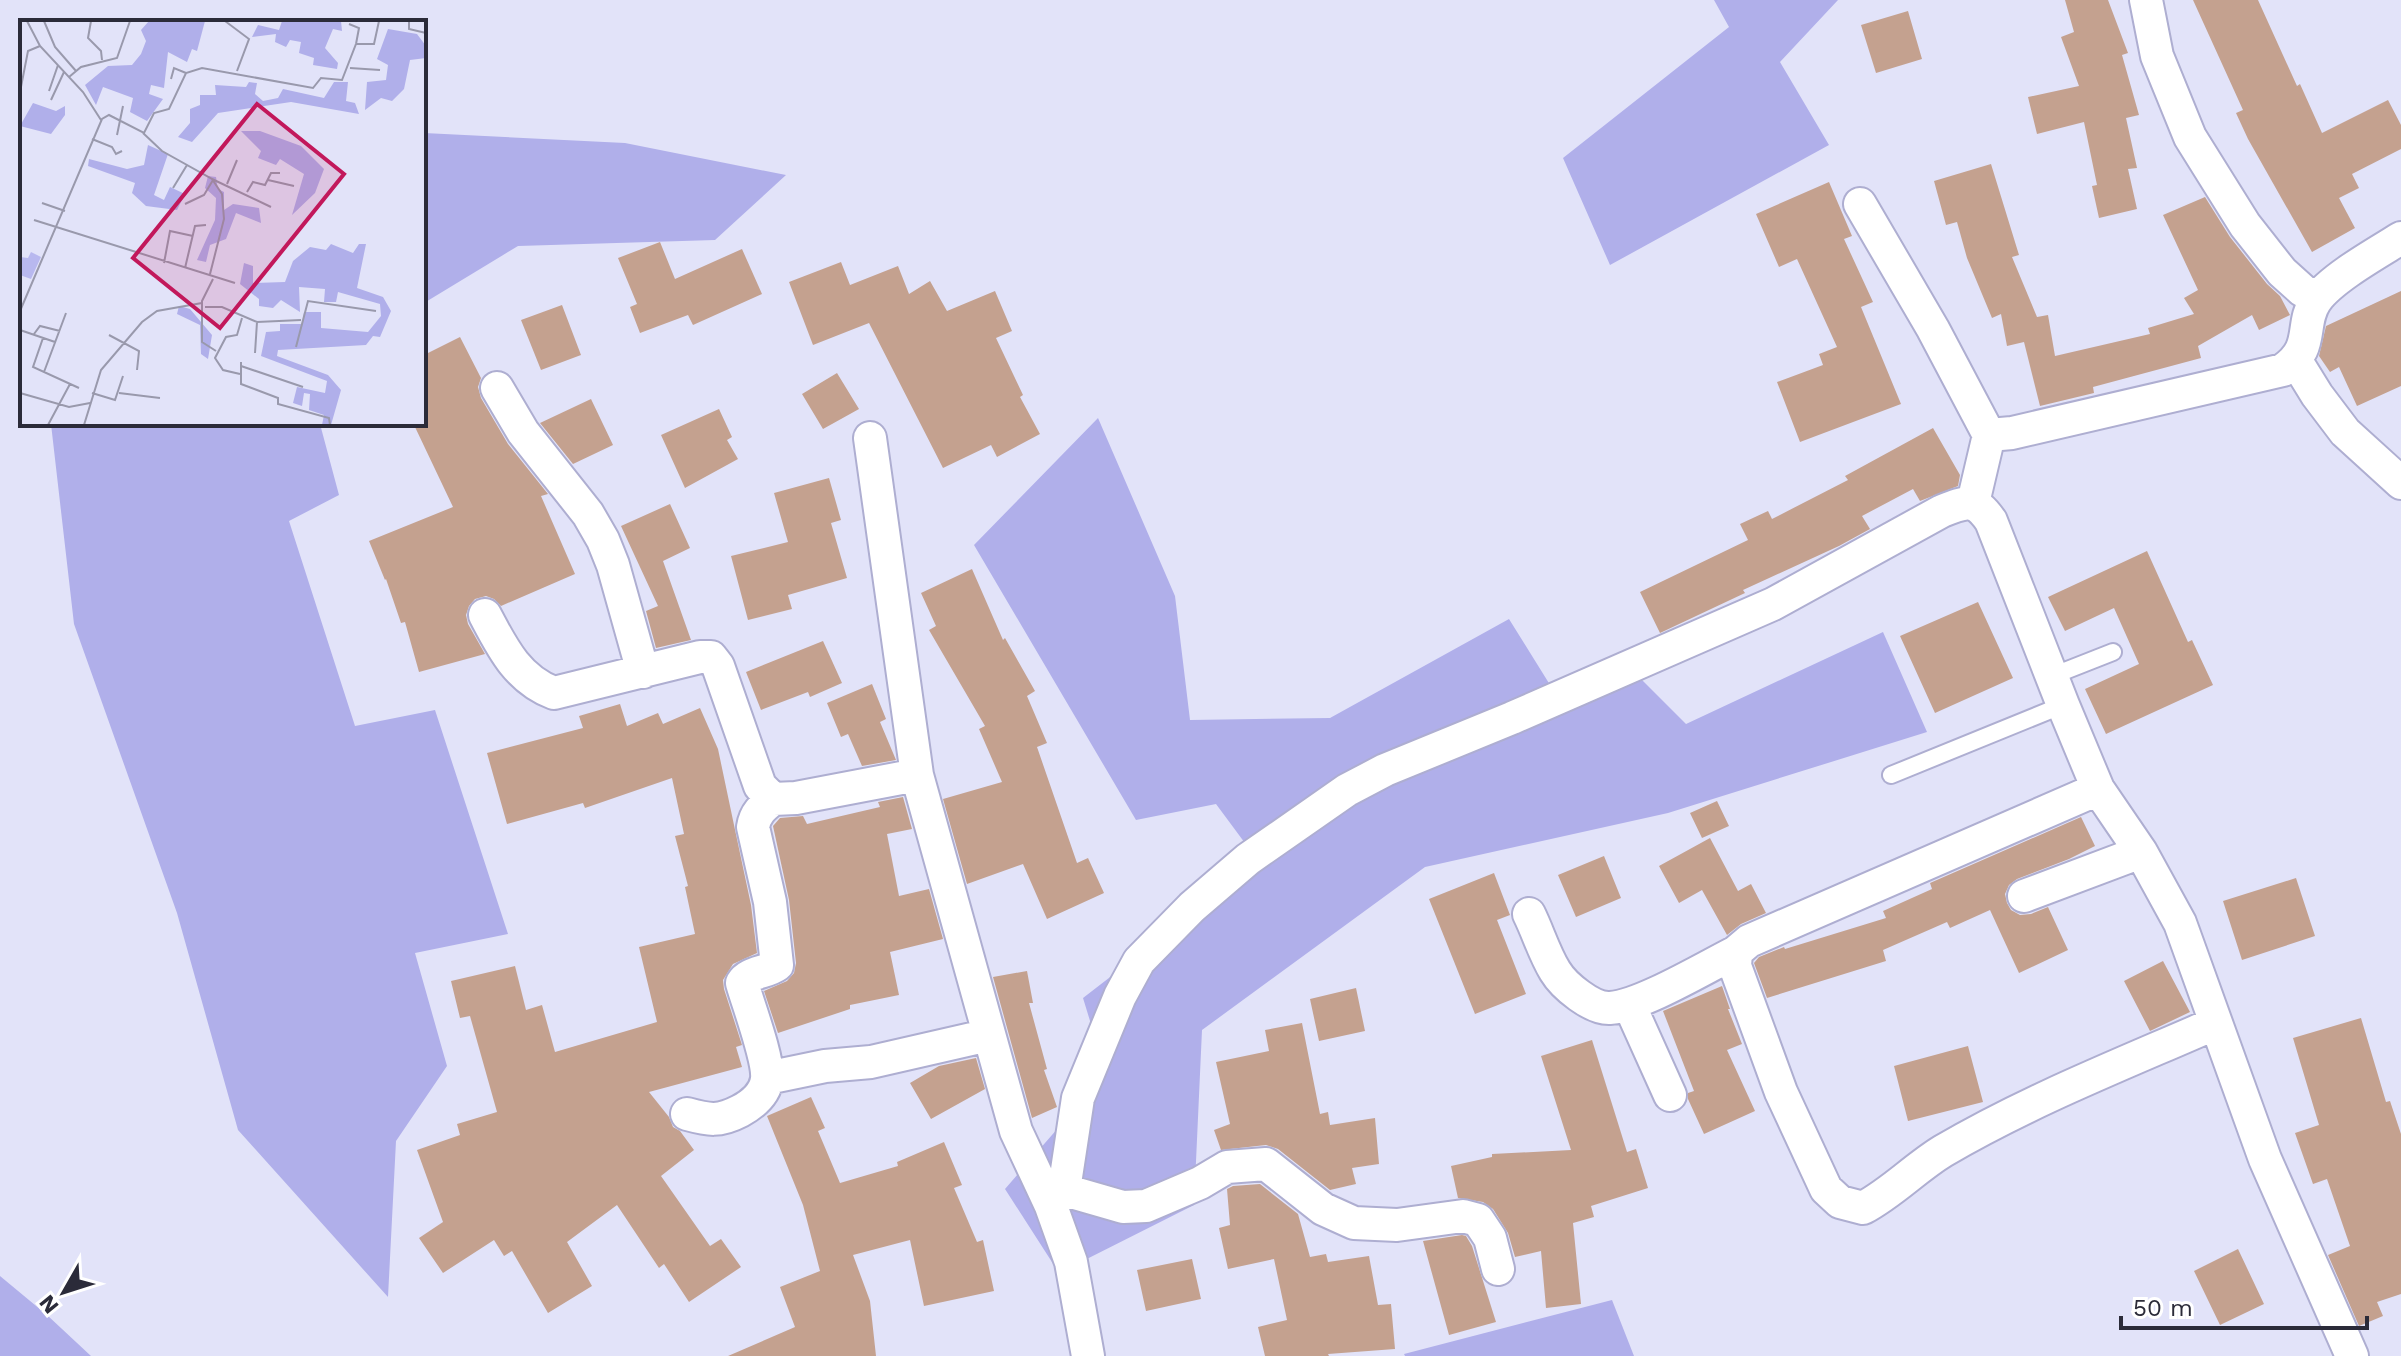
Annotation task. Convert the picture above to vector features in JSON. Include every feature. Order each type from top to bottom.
[{"type":"street","points":[[2146,0],[2157,56],[2190,137],[2245,225],[2282,272],[2317,299]]},
{"type":"street","points":[[1860,204],[1933,329],[1989,435],[1973,503]]},
{"type":"street","points":[[1989,435],[2012,433],[2283,370],[2296,361],[2306,337],[2310,311],[2317,299],[2330,286],[2401,238]]},
{"type":"street","points":[[2296,361],[2345,432],[2401,483]]},
{"type":"street","points":[[497,388],[523,432],[588,514],[603,540],[643,672]]},
{"type":"street","points":[[870,438],[917,775],[1016,1131],[1058,1198],[1088,1356]]},
{"type":"street","points":[[1058,1198],[1078,1098],[1120,996],[1139,961],[1192,907],[1248,859],[1347,790],[1385,770],[1773,604],[1942,511],[1964,502],[1973,503],[1991,521],[2098,789],[2141,852],[2180,923],[2265,1159],[2352,1356]]},
{"type":"street","points":[[485,615],[508,657],[527,678],[554,693],[700,657],[711,657],[718,666],[760,786],[773,799]]},
{"type":"street","points":[[687,1114],[710,1120],[732,1115],[751,1105],[762,1093],[767,1078],[765,1060],[742,983],[744,978],[777,965],[770,902],[753,827],[754,818],[773,799],[796,798],[917,775]]},
{"type":"street","points":[[1529,914],[1556,973],[1591,1003],[1607,1009],[1629,1004],[1736,952],[1749,941],[2098,789]]},
{"type":"street","points":[[2024,896],[2141,852]]},
{"type":"street","points":[[1736,952],[1735,966],[1781,1092],[1826,1189],[1840,1202],[1863,1208],[1883,1198],[1941,1152],[2042,1099],[2216,1023]]},
{"type":"street","points":[[1629,1004],[1670,1095]]},
{"type":"street","points":[[767,1078],[825,1066],[871,1062],[989,1035]]},
{"type":"street","points":[[1058,1198],[1123,1207],[1146,1206],[1200,1183],[1227,1167],[1266,1164],[1323,1209],[1354,1223],[1397,1225],[1463,1216],[1478,1220],[1490,1238],[1498,1269]]},
{"type":"lane","points":[[1891,775],[2057,690],[2113,652]]},
{"type":"shaded area","points":[[1714,0],[1838,0],[1780,62],[1829,145],[1610,265],[1563,158],[1729,27]]},
{"type":"shaded area","points":[[426,133],[625,143],[786,175],[715,240],[518,246],[426,302]]},
{"type":"shaded area","points":[[1098,418],[1175,596],[1190,720],[1330,718],[1509,619],[1565,709],[1640,678],[1686,724],[1883,632],[1927,732],[1668,813],[1425,867],[1202,1030],[1194,1205],[1059,1273],[1005,1189],[1106,1073],[1083,998],[1259,862],[1216,804],[1136,820],[974,545]]},
{"type":"shaded area","points":[[51,426],[321,426],[339,495],[289,521],[355,726],[435,710],[508,934],[415,953],[447,1066],[396,1141],[388,1297],[238,1130],[177,913],[74,624]]},
{"type":"shaded area","points":[[0,1276],[47,1315],[91,1356],[0,1356]]},
{"type":"shaded area","points":[[1612,1300],[1634,1356],[1404,1354]]},
{"type":"building","points":[[2065,0],[2108,0],[2128,53],[2122,55],[2139,115],[2126,118],[2137,168],[2128,169],[2137,209],[2099,218],[2092,186],[2097,185],[2084,122],[2037,134],[2028,97],[2079,86],[2061,37],[2074,32]]},
{"type":"building","points":[[2193,0],[2258,0],[2322,133],[2388,100],[2401,125],[2401,149],[2352,174],[2359,188],[2339,198],[2355,228],[2312,252],[2248,139],[2236,113],[2243,110]]},
{"type":"building","points":[[1908,11],[1922,59],[1876,73],[1861,25]]},
{"type":"building","points":[[1991,164],[2019,255],[2012,257],[2037,317],[2048,315],[2055,356],[2150,334],[2148,328],[2194,314],[2184,298],[2198,290],[2163,215],[2205,197],[2230,237],[2280,296],[2290,315],[2259,330],[2252,315],[2198,346],[2201,358],[2093,387],[2094,393],[2040,406],[2024,342],[2007,346],[2001,314],[1992,318],[1967,258],[1957,222],[1946,225],[1934,181]]},
{"type":"building","points":[[1829,182],[1852,236],[1844,239],[1873,302],[1861,307],[1901,404],[1800,442],[1777,382],[1823,365],[1819,354],[1837,347],[1797,259],[1779,267],[1756,214]]},
{"type":"building","points":[[660,242],[675,279],[742,249],[762,294],[693,325],[688,315],[640,333],[630,307],[637,304],[618,258]]},
{"type":"building","points":[[841,262],[850,285],[898,266],[909,294],[930,281],[947,311],[995,291],[1012,331],[996,338],[1023,395],[1020,397],[1040,434],[997,457],[991,445],[943,468],[869,323],[813,345],[789,282]]},
{"type":"building","points":[[2401,291],[2401,386],[2357,406],[2339,367],[2330,372],[2319,356],[2326,326]]},
{"type":"building","points":[[562,305],[581,355],[541,370],[521,320]]},
{"type":"building","points":[[460,337],[481,378],[478,387],[481,398],[508,444],[548,494],[541,496],[575,574],[501,606],[486,596],[475,599],[466,615],[485,654],[419,672],[405,622],[401,623],[369,541],[453,507],[415,427],[426,426],[426,354]]},
{"type":"building","points":[[837,373],[859,409],[823,429],[802,394]]},
{"type":"building","points":[[591,399],[613,445],[573,464],[540,423]]},
{"type":"building","points":[[719,409],[732,437],[727,440],[738,459],[685,488],[661,435]]},
{"type":"building","points":[[1933,428],[1960,475],[1958,486],[1920,501],[1913,489],[1862,516],[1870,529],[1660,633],[1640,592],[1748,540],[1740,524],[1768,511],[1772,519],[1848,480],[1845,476]]},
{"type":"building","points":[[829,478],[841,520],[831,523],[847,578],[788,595],[792,609],[748,620],[731,556],[788,542],[774,493]]},
{"type":"building","points":[[670,504],[690,548],[663,561],[691,640],[656,648],[646,611],[658,606],[621,526]]},
{"type":"building","points":[[2147,551],[2188,642],[2192,640],[2213,685],[2106,734],[2085,689],[2139,664],[2114,608],[2065,631],[2048,597]]},
{"type":"building","points":[[972,569],[1003,640],[1005,638],[1035,691],[1027,696],[1047,743],[1037,747],[1077,863],[1088,858],[1104,893],[1047,919],[1023,864],[967,884],[943,799],[1002,782],[979,729],[985,726],[929,630],[936,626],[921,593]]},
{"type":"building","points":[[1978,602],[2013,678],[1935,713],[1900,636]]},
{"type":"building","points":[[823,641],[842,683],[810,697],[808,692],[761,710],[746,672]]},
{"type":"building","points":[[872,684],[886,719],[880,722],[896,760],[862,766],[848,734],[841,737],[827,703]]},
{"type":"building","points":[[620,704],[627,726],[658,713],[663,724],[700,708],[718,749],[751,905],[757,953],[733,964],[723,980],[742,1045],[736,1047],[742,1067],[649,1092],[673,1127],[680,1131],[694,1150],[661,1176],[710,1246],[721,1239],[741,1267],[689,1302],[664,1264],[659,1268],[617,1205],[567,1242],[592,1286],[548,1313],[512,1251],[504,1256],[494,1240],[443,1273],[419,1238],[443,1222],[417,1150],[460,1135],[457,1124],[497,1112],[470,1016],[460,1018],[451,981],[515,966],[526,1010],[542,1005],[555,1052],[657,1022],[639,947],[695,934],[685,887],[688,886],[675,836],[684,834],[672,778],[585,808],[583,803],[507,824],[487,753],[583,728],[579,716]]},
{"type":"building","points":[[903,797],[912,829],[887,834],[899,896],[929,889],[943,939],[890,952],[899,995],[850,1005],[850,1009],[778,1033],[764,991],[787,981],[794,973],[796,963],[789,900],[773,826],[780,818],[803,816],[807,824],[880,807],[878,802]]},
{"type":"building","points":[[1717,801],[1729,826],[1702,838],[1690,813]]},
{"type":"building","points":[[2081,817],[2095,846],[2017,879],[2009,885],[2005,894],[2011,910],[2020,915],[2048,907],[2068,950],[2019,973],[1990,910],[1950,928],[1947,922],[1883,950],[1886,961],[1767,998],[1754,963],[1759,957],[1886,918],[1883,911],[1932,889],[1930,883]]},
{"type":"building","points":[[1710,838],[1738,891],[1751,884],[1766,913],[1741,924],[1727,935],[1702,890],[1679,903],[1659,866]]},
{"type":"building","points":[[1604,856],[1621,898],[1576,917],[1558,875]]},
{"type":"building","points":[[1494,873],[1510,915],[1497,920],[1526,994],[1475,1014],[1429,899]]},
{"type":"building","points":[[2296,878],[2315,936],[2242,960],[2223,901]]},
{"type":"building","points":[[2163,961],[2190,1012],[2150,1031],[2124,981]]},
{"type":"building","points":[[1027,971],[1033,1003],[1029,1003],[1047,1069],[1044,1070],[1057,1107],[1032,1118],[993,977]]},
{"type":"building","points":[[1722,986],[1742,1044],[1727,1050],[1755,1111],[1704,1134],[1688,1099],[1688,1093],[1694,1091],[1663,1011]]},
{"type":"building","points":[[1356,988],[1365,1031],[1319,1041],[1310,999]]},
{"type":"building","points":[[2361,1018],[2386,1102],[2390,1101],[2401,1134],[2401,1294],[2377,1302],[2383,1316],[2359,1326],[2328,1255],[2350,1246],[2327,1179],[2313,1184],[2295,1133],[2319,1125],[2293,1038]]},
{"type":"building","points":[[1302,1023],[1320,1114],[1328,1112],[1330,1125],[1375,1118],[1379,1164],[1352,1168],[1356,1184],[1330,1190],[1278,1149],[1266,1145],[1221,1150],[1214,1130],[1230,1124],[1216,1062],[1269,1051],[1265,1030]]},
{"type":"building","points":[[1592,1040],[1627,1152],[1636,1149],[1648,1188],[1591,1206],[1594,1217],[1573,1223],[1581,1304],[1546,1308],[1541,1251],[1515,1257],[1508,1233],[1493,1209],[1483,1202],[1458,1198],[1451,1166],[1492,1157],[1492,1154],[1571,1150],[1541,1056]]},
{"type":"building","points":[[1968,1046],[1983,1102],[1908,1121],[1894,1066]]},
{"type":"building","points":[[976,1058],[985,1089],[931,1119],[910,1083],[939,1066]]},
{"type":"building","points":[[811,1097],[825,1128],[818,1131],[840,1183],[898,1166],[897,1162],[944,1142],[962,1185],[954,1188],[977,1242],[983,1240],[994,1291],[924,1306],[910,1240],[853,1255],[870,1301],[876,1356],[728,1356],[795,1327],[780,1287],[820,1271],[803,1205],[767,1116]]},
{"type":"building","points":[[1260,1184],[1298,1214],[1310,1257],[1326,1254],[1328,1262],[1369,1256],[1378,1305],[1391,1304],[1395,1349],[1329,1356],[1265,1356],[1258,1327],[1287,1320],[1274,1259],[1228,1269],[1219,1228],[1230,1225],[1227,1189]]},
{"type":"building","points":[[1462,1235],[1472,1246],[1496,1322],[1449,1335],[1423,1241]]},
{"type":"building","points":[[2238,1249],[2264,1304],[2220,1325],[2194,1271]]},
{"type":"building","points":[[1192,1259],[1201,1299],[1146,1311],[1137,1270]]}]
